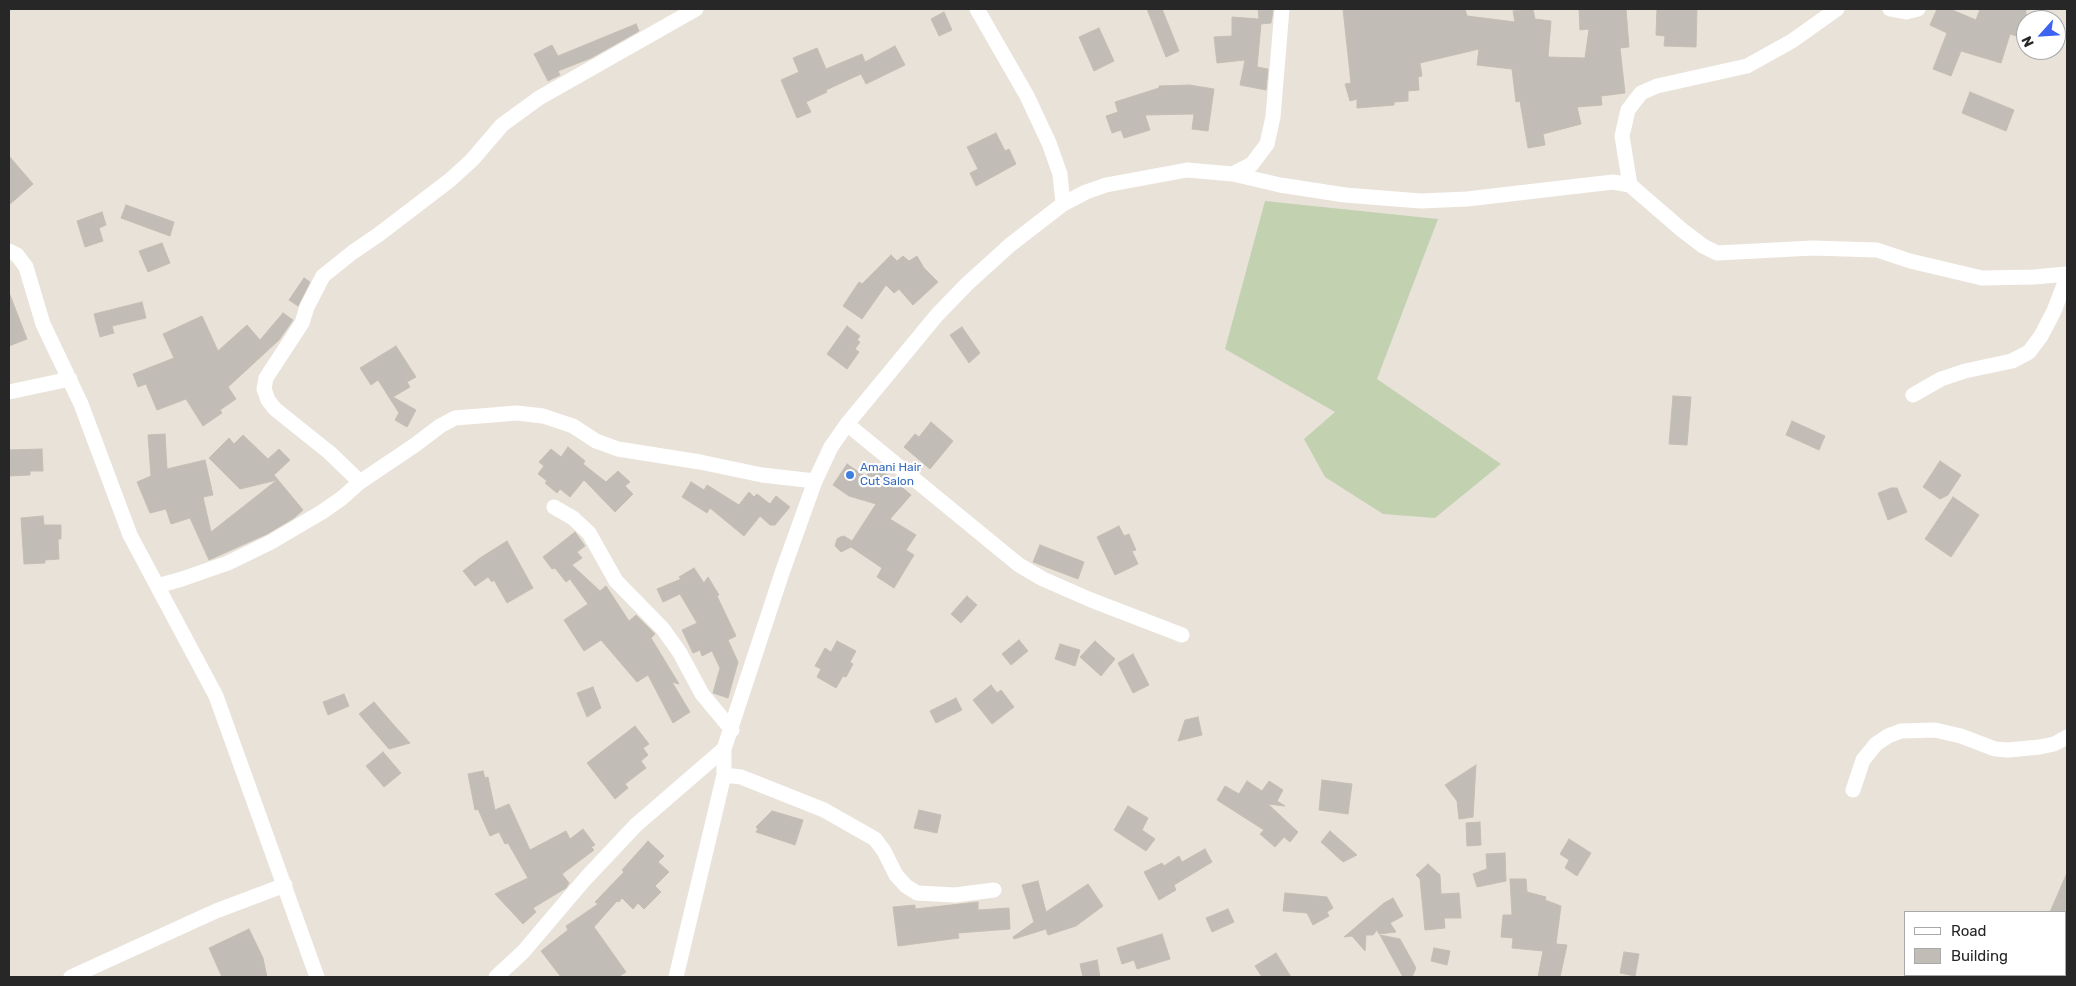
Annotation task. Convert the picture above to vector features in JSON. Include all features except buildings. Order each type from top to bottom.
[{"type":"street","points":[[360,482],[330,453],[275,409],[268,400],[264,389],[266,378],[302,323],[307,307],[323,276],[352,252],[378,235],[450,180],[472,160],[502,125],[539,98],[696,9]]},
{"type":"street","points":[[977,9],[1027,96],[1049,144],[1060,174],[1063,204]]},
{"type":"street","points":[[1233,174],[1252,164],[1267,144],[1273,116],[1282,9]]},
{"type":"street","points":[[1630,184],[1622,136],[1628,110],[1641,93],[1657,86],[1747,66],[1792,41],[1837,9]]},
{"type":"street","points":[[1890,9],[1906,12],[1918,9]]},
{"type":"street","points":[[676,977],[724,775],[724,750],[782,573],[816,481],[831,447],[847,424],[937,315],[967,284],[1010,245],[1063,204],[1086,192],[1106,185],[1187,170],[1233,174],[1280,185],[1345,195],[1421,201],[1467,199],[1613,182],[1630,184],[1682,230],[1703,246],[1717,253],[1813,248],[1877,250],[1910,261],[1982,278],[2067,276],[2054,311],[2041,336],[2029,352],[2012,361],[1965,371],[1941,379],[1914,395]]},
{"type":"street","points":[[9,251],[17,255],[26,267],[43,324],[70,379],[130,535],[216,696],[317,977]]},
{"type":"street","points":[[9,392],[70,379]]},
{"type":"street","points":[[157,586],[228,563],[271,542],[322,512],[360,482],[440,426],[455,418],[517,413],[543,416],[573,426],[596,441],[618,449],[700,462],[762,476],[816,481]]},
{"type":"street","points":[[847,424],[1018,565],[1043,579],[1090,600],[1182,635]]},
{"type":"street","points":[[554,507],[573,518],[589,533],[616,581],[663,629],[680,653],[702,694],[732,730]]},
{"type":"street","points":[[1852,790],[1863,760],[1876,744],[1888,736],[1901,731],[1935,730],[1961,736],[1995,749],[2008,750],[2054,744],[2067,737]]},
{"type":"street","points":[[496,977],[523,952],[586,878],[636,825],[724,750]]},
{"type":"street","points":[[724,775],[740,777],[824,810],[875,839],[884,851],[896,875],[906,886],[917,893],[956,894],[994,890]]},
{"type":"street","points":[[72,977],[216,911],[285,885]]},
{"type":"green space","points":[[1265,201],[1438,219],[1377,379],[1501,464],[1435,518],[1383,514],[1325,477],[1304,439],[1335,412],[1225,349]]},
{"type":"place","name":"Amani Hair Cut Salon","points":[[850,475]]}]
